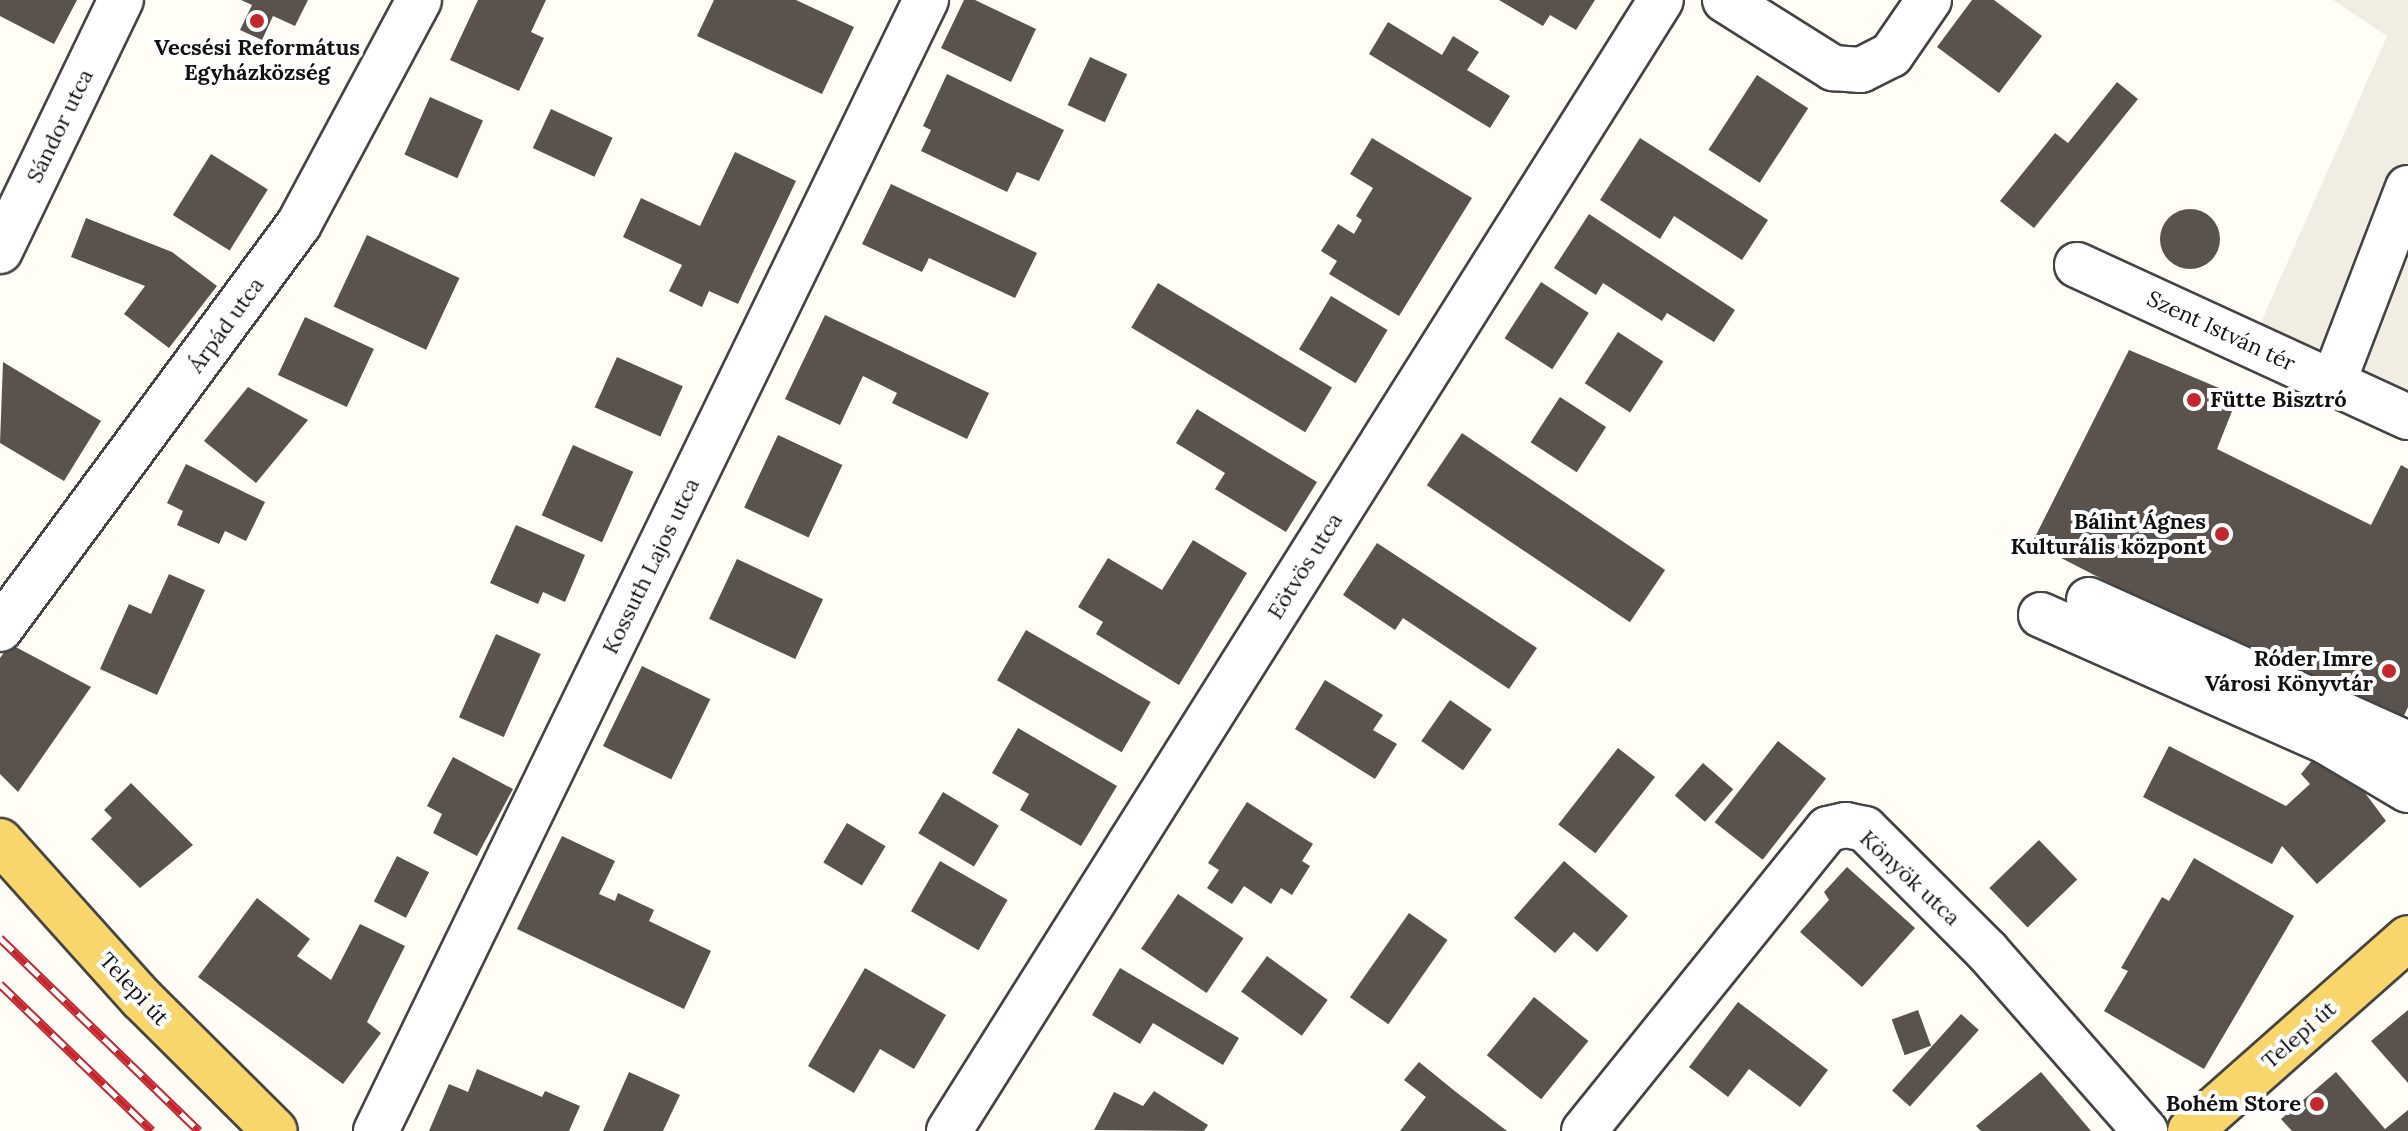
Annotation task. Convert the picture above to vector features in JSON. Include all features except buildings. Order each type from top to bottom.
[{"type":"main road","name":"Telepi út","points":[[0,841],[142,999],[275,1131]]},
{"type":"main road","name":"Telepi út","points":[[2190,1131],[2408,938]]},
{"type":"street","name":"Sándor utca","points":[[0,251],[121,0]]},
{"type":"street","name":"Árpád utca","points":[[0,629],[299,224],[419,0]]},
{"type":"street","name":"Kossuth Lajos utca","points":[[376,1131],[926,0]]},
{"type":"street","name":"Eötvös utca","points":[[949,1131],[1661,0]]},
{"type":"street","points":[[1725,0],[1833,68],[1861,70],[1891,55],[1929,0]]},
{"type":"street","points":[[2333,383],[2408,188]]},
{"type":"street","name":"Szent István tér","points":[[2077,265],[2408,417]]},
{"type":"street","points":[[2089,600],[2408,744]]},
{"type":"street","points":[[2041,615],[2327,742],[2408,790]]},
{"type":"street","name":"Könyök utca","points":[[1584,1131],[1828,829],[1846,825],[1865,829],[1987,951],[2145,1131]]},
{"type":"shaded area","points":[[2333,0],[2408,0],[2408,417],[2251,345],[2387,36]]},
{"type":"railway","points":[[0,938],[199,1131]]},
{"type":"railway","points":[[0,984],[152,1131]]},
{"type":"place","name":"Vecsési Református Egyházközség","points":[[257,21]]},
{"type":"place","name":"Fütte Bisztró","points":[[2194,400]]},
{"type":"place","name":"Bálint Ágnes Kulturális központ","points":[[2222,534]]},
{"type":"place","name":"Róder Imre Városi Könyvtár","points":[[2389,671]]},
{"type":"place","name":"Bohém Store","points":[[2317,1104]]}]
